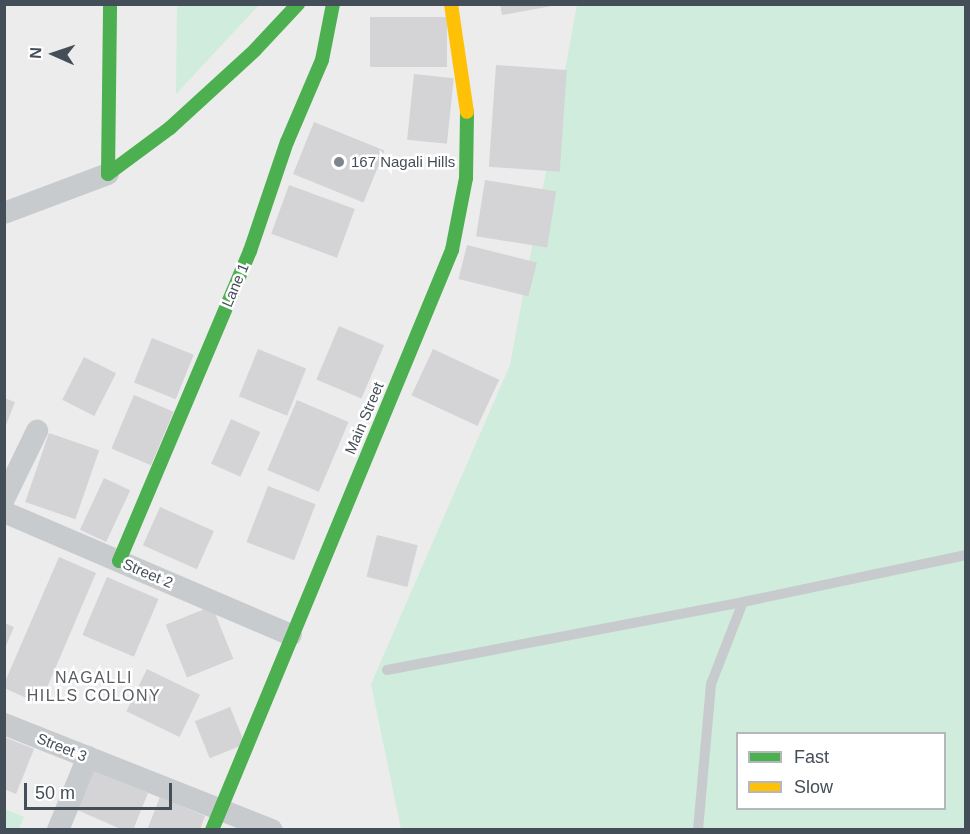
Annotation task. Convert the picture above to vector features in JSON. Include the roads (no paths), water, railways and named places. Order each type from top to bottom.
[{"type":"street","points":[[108,174],[110,4]]},
{"type":"street","points":[[4,213],[108,174],[170,128],[255,50],[298,4]]},
{"type":"street","name":"Lane 1","points":[[119,561],[249,250],[287,142],[321,60],[333,4]]},
{"type":"street","name":"Main Street","points":[[212,830],[452,250],[466,178],[467,105],[451,4]]},
{"type":"street","points":[[4,499],[37,431]]},
{"type":"street","name":"Street 2","points":[[4,512],[291,635]]},
{"type":"street","name":"Street 3","points":[[4,724],[222,808],[272,830]]},
{"type":"street","points":[[58,830],[88,757]]},
{"type":"lane","points":[[387,670],[743,602],[966,555]]},
{"type":"lane","points":[[698,830],[711,684],[743,602]]},
{"type":"place","name":"167 Nagali Hills","points":[[339,162]]},
{"type":"district","name":"NAGALLI HILLS COLONY","points":[[94,687]]}]
